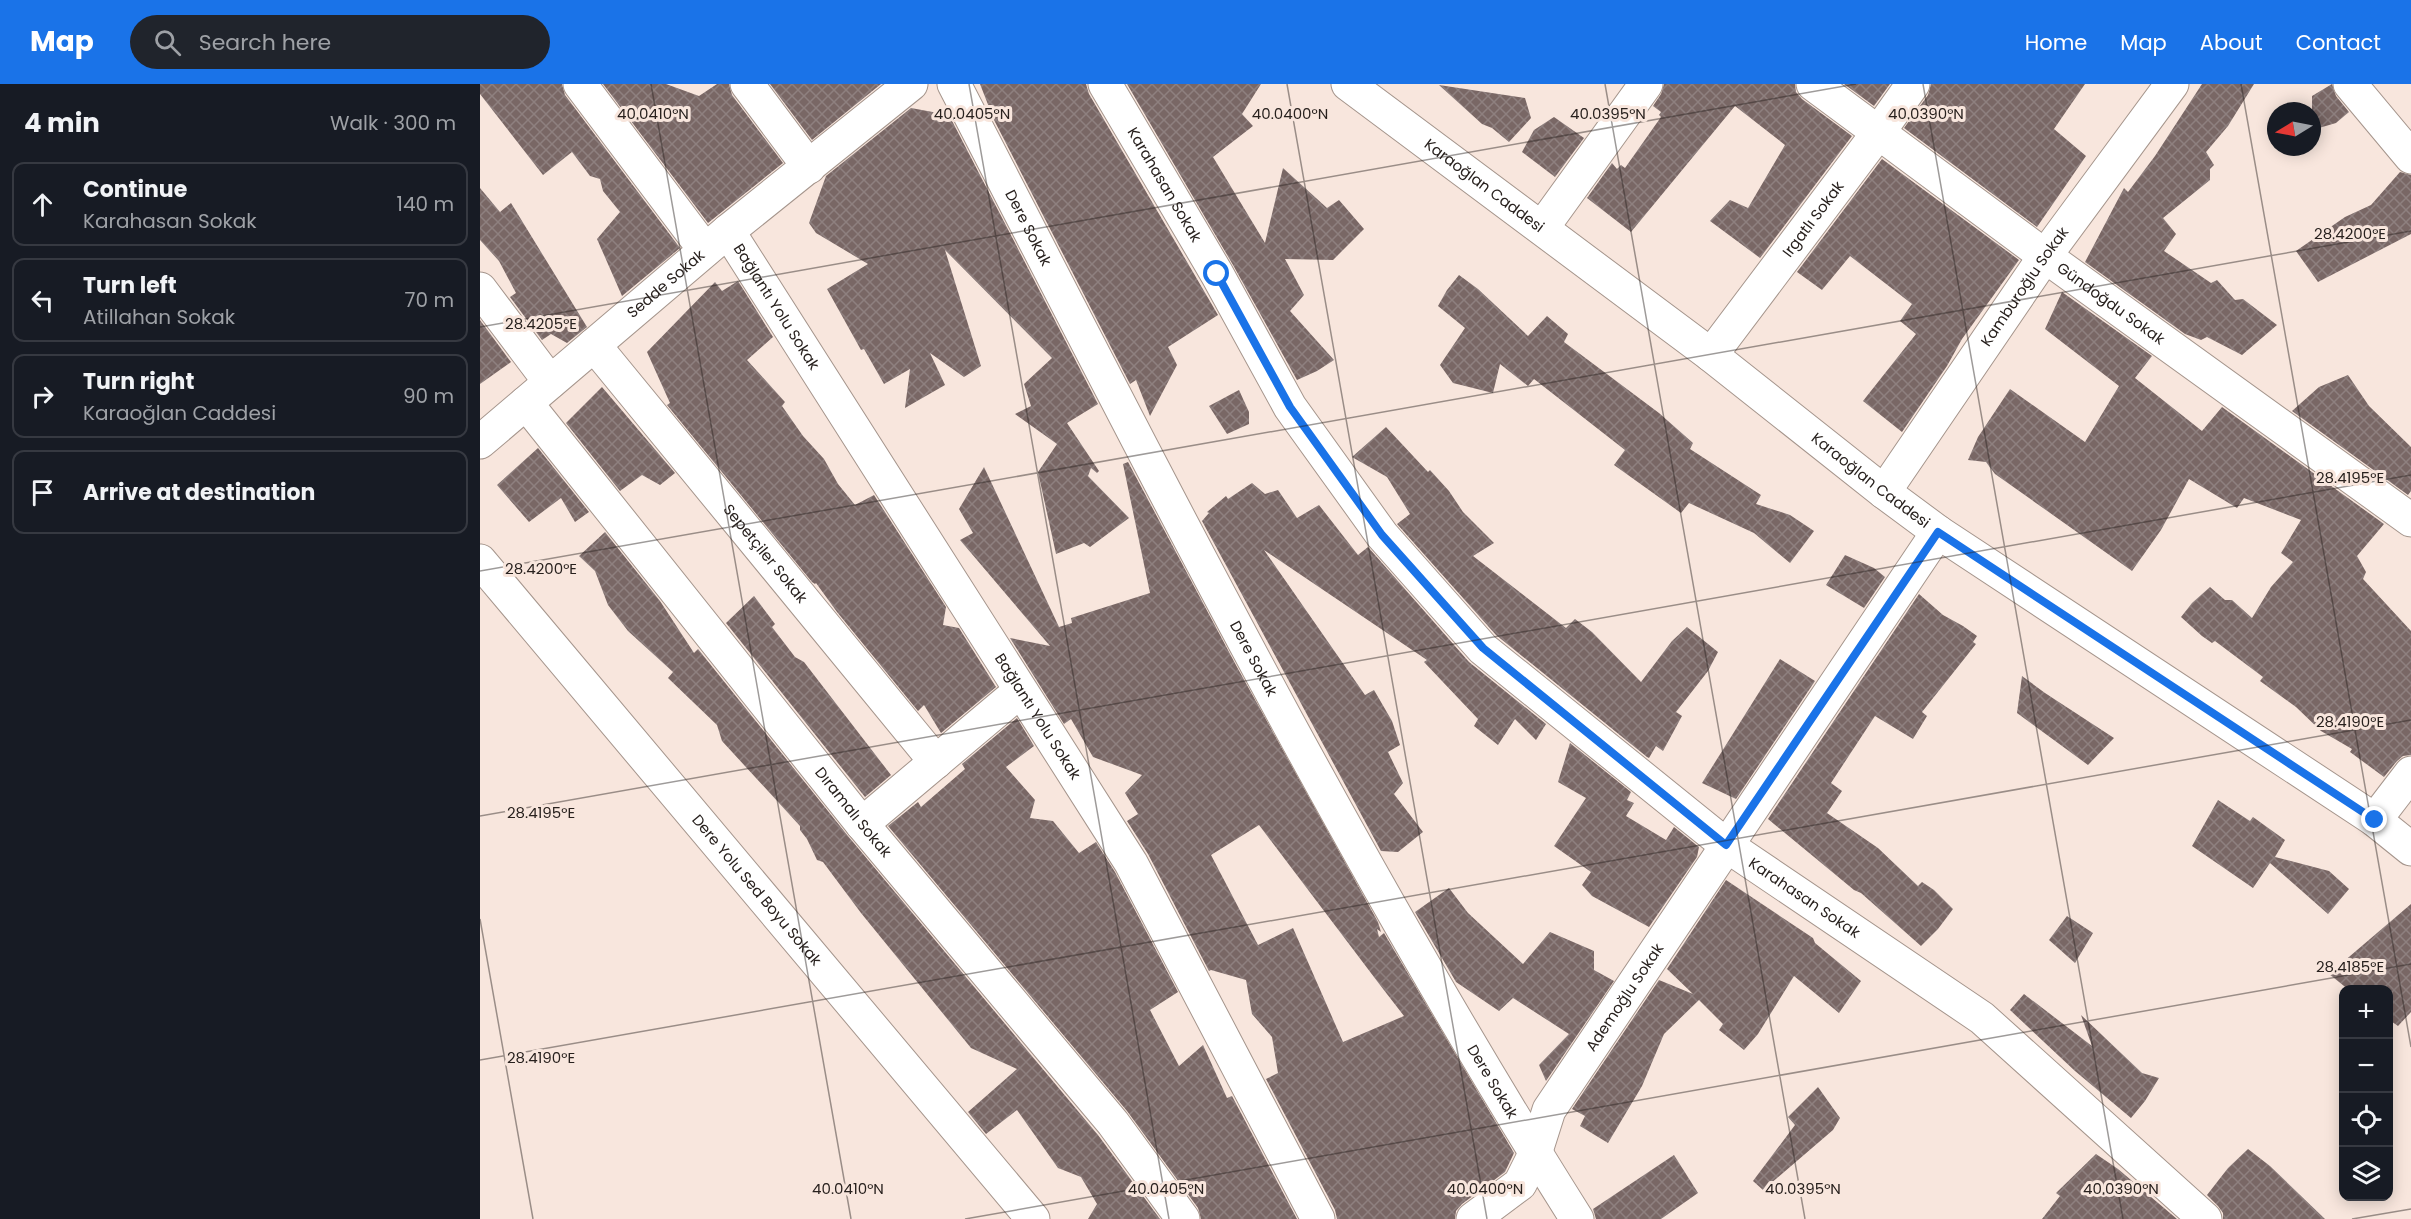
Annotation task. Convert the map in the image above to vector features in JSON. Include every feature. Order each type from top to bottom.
[{"type":"street","name":"Bağlantı Yolu Sokak","points":[[580,84],[716,240],[1020,691],[1131,863],[1318,1219]]},
{"type":"street","points":[[747,84],[808,167]]},
{"type":"street","name":"Sedde Sokak","points":[[480,442],[716,240],[911,84]]},
{"type":"street","name":"Dere Sokak","points":[[954,84],[1216,592],[1353,843],[1535,1154],[1577,1219]]},
{"type":"street","name":"Karahasan Sokak","points":[[1105,84],[1217,274],[1290,407],[1382,535],[1483,648],[1726,845],[1982,1018],[2205,1219]]},
{"type":"street","points":[[1542,228],[1646,84]]},
{"type":"street","name":"Gündoğdu Sokak","points":[[1813,84],[2045,256],[2411,520]]},
{"type":"street","name":"Irgatlı Sokak","points":[[1711,355],[1878,134],[1913,84]]},
{"type":"street","name":"Kamburoğlu Sokak","points":[[1884,492],[2045,256],[2172,84]]},
{"type":"street","points":[[2350,84],[2411,158]]},
{"type":"street","name":"Karaoğlan Caddesi","points":[[1367,90],[1542,228],[1711,355],[1938,532],[2375,820],[2411,849]]},
{"type":"street","name":"Dıramalı Sokak","points":[[480,289],[538,392],[862,825],[1113,1123],[1183,1219]]},
{"type":"street","name":"Sepetçiler Sokak","points":[[594,345],[936,762]]},
{"type":"street","name":"Ademoğlu Sokak","points":[[1473,1219],[1520,1184],[1535,1154],[1549,1110],[1938,532]]},
{"type":"street","name":"Dere Yolu Sed Boyu Sokak","points":[[480,561],[1033,1219]]},
{"type":"street","points":[[862,825],[1020,691]]},
{"type":"street","points":[[2375,820],[2411,773]]},
{"type":"building","points":[[480,84],[562,84],[565,95],[680,248],[622,296],[597,239],[620,212],[603,191],[600,179],[590,176],[572,152],[543,175],[480,94]]},
{"type":"building","points":[[603,84],[666,84],[699,96],[717,84],[729,84],[732,95],[783,163],[708,223]]},
{"type":"building","points":[[770,84],[881,84],[812,140]]},
{"type":"building","points":[[980,84],[1086,84],[1089,94],[1218,315],[1168,347],[1177,365],[1150,416],[1136,380],[1130,384],[994,120]]},
{"type":"building","points":[[1127,84],[1261,84],[1242,114],[1253,126],[1213,157],[1265,243],[1283,168],[1327,208],[1339,200],[1364,229],[1333,260],[1285,259],[1304,295],[1290,311],[1334,360],[1297,380]]},
{"type":"building","points":[[1664,84],[1795,84],[1796,92],[1802,99],[1852,136],[1760,258],[1710,221],[1730,200],[1748,208],[1785,145],[1735,106],[1631,232],[1587,198],[1612,163],[1617,169],[1621,165],[1625,168],[1661,117],[1659,115],[1661,112],[1653,106]]},
{"type":"building","points":[[1844,84],[1890,84],[1874,106]]},
{"type":"building","points":[[1931,84],[2085,84],[2054,129],[2086,156],[2037,227],[1904,128],[1928,95]]},
{"type":"building","points":[[2202,84],[2254,84],[2228,126],[2206,152],[2214,165],[2210,169],[2210,180],[2163,218],[2176,234],[2164,251],[2211,283],[2217,280],[2235,300],[2243,299],[2277,325],[2242,355],[2207,337],[2201,340],[2185,334],[2085,262],[2124,188],[2128,192],[2155,156]]},
{"type":"building","points":[[2332,84],[2336,96],[2349,112],[2336,123],[2321,127],[2321,102],[2312,102],[2312,96]]},
{"type":"building","points":[[1439,85],[1525,98],[1531,118],[1509,142],[1492,128],[1482,124]]},
{"type":"building","points":[[911,108],[949,115],[1098,404],[1067,423],[1099,471],[1097,473],[1091,468],[1088,476],[1129,518],[1090,547],[1084,543],[1056,554],[1038,472],[1057,444],[1015,414],[1031,406],[1024,384],[1052,358],[945,250],[981,366],[964,377],[930,353],[945,385],[905,408],[910,369],[884,384],[864,349],[861,350],[827,289],[868,264],[816,233],[809,223],[826,176]]},
{"type":"building","points":[[1554,117],[1584,138],[1555,177],[1522,152],[1534,130]]},
{"type":"building","points":[[1882,159],[2019,260],[1962,339],[1947,366],[1902,432],[1863,401],[1916,334],[1900,321],[1912,304],[1850,256],[1822,290],[1797,272]]},
{"type":"building","points":[[2400,172],[2411,175],[2411,234],[2318,282],[2296,251],[2345,217],[2371,205]]},
{"type":"building","points":[[480,188],[500,212],[511,203],[587,327],[567,343],[551,334],[542,340],[510,297],[516,293],[499,261],[480,240]]},
{"type":"building","points":[[1459,275],[1478,289],[1528,336],[1547,316],[1568,334],[1564,342],[1659,413],[1693,443],[1690,449],[1761,495],[1756,504],[1790,515],[1814,531],[1790,563],[1754,533],[1689,503],[1681,513],[1614,465],[1625,450],[1534,379],[1528,386],[1500,364],[1493,393],[1453,383],[1440,365],[1465,328],[1438,306]]},
{"type":"building","points":[[738,281],[773,337],[747,360],[785,402],[782,406],[803,436],[824,459],[838,484],[855,505],[874,495],[946,607],[943,625],[959,628],[996,687],[941,733],[924,705],[918,711],[816,583],[812,582],[667,405],[670,403],[647,352],[715,282],[722,291]]},
{"type":"building","points":[[2062,292],[2152,356],[2135,378],[2202,431],[2222,407],[2384,524],[2357,556],[2366,572],[2363,579],[2411,631],[2411,755],[2403,756],[2384,777],[2350,752],[2352,749],[2321,731],[2296,707],[2260,681],[2263,677],[2215,641],[2212,643],[2202,636],[2181,617],[2192,603],[2210,587],[2225,600],[2232,600],[2252,618],[2271,587],[2293,562],[2281,553],[2301,520],[2244,498],[2237,508],[2189,479],[2161,530],[2132,571],[1995,474],[1986,462],[1968,460],[1978,437],[2010,389],[2085,442],[2119,386],[2045,329]]},
{"type":"building","points":[[480,320],[511,362],[480,384]]},
{"type":"building","points":[[2348,375],[2369,406],[2411,447],[2411,491],[2408,495],[2292,411],[2319,387]]},
{"type":"building","points":[[602,387],[675,473],[660,485],[642,475],[620,491],[566,423]]},
{"type":"building","points":[[1239,390],[1249,412],[1249,424],[1227,434],[1209,406]]},
{"type":"building","points":[[1386,427],[1428,472],[1430,470],[1449,491],[1463,512],[1494,543],[1473,556],[1566,628],[1575,619],[1592,632],[1641,682],[1672,641],[1687,627],[1718,652],[1708,671],[1676,712],[1682,716],[1663,751],[1656,746],[1649,758],[1647,757],[1496,635],[1397,524],[1410,514],[1387,477],[1352,457]]},
{"type":"building","points":[[538,448],[589,512],[575,522],[561,498],[529,522],[497,485]]},
{"type":"building","points":[[1128,462],[1237,667],[1378,922],[1381,932],[1377,929],[1379,937],[1384,933],[1514,1153],[1505,1172],[1462,1204],[1456,1211],[1455,1219],[1337,1219],[1335,1210],[1266,1079],[1278,1073],[1272,1037],[1252,1014],[1246,980],[1209,971],[1148,854],[1127,821],[1138,814],[1125,793],[1142,775],[1093,757],[1071,719],[1064,724],[1010,638],[1050,646],[960,540],[973,533],[959,509],[984,467],[1059,627],[1072,623],[1071,618],[1150,593],[1123,464]],"holes":[[[1259,825],[1404,1016],[1343,1042],[1293,928],[1258,945],[1211,855]]]},
{"type":"building","points":[[1252,483],[1265,494],[1278,490],[1297,518],[1319,505],[1358,555],[1368,547],[1469,662],[1546,724],[1536,740],[1515,719],[1498,745],[1474,726],[1478,719],[1424,662],[1427,660],[1264,550],[1365,695],[1374,690],[1392,721],[1400,745],[1388,752],[1403,783],[1394,794],[1423,832],[1398,852],[1381,851],[1202,521],[1209,513],[1207,512],[1226,496],[1228,499]]},
{"type":"building","points":[[605,532],[660,601],[694,653],[698,649],[848,836],[1098,1135],[1160,1219],[1088,1219],[1097,1204],[1081,1177],[1058,1168],[1017,1110],[986,1134],[968,1112],[1017,1069],[971,1048],[861,913],[823,862],[817,860],[800,826],[722,741],[717,725],[668,678],[673,672],[628,631],[608,605],[595,571],[579,556]]},
{"type":"building","points":[[1845,555],[1874,568],[1885,577],[1864,608],[1826,585]]},
{"type":"building","points":[[1919,594],[1943,615],[1977,636],[1973,642],[1976,644],[1922,712],[1927,716],[1913,739],[1875,716],[1831,783],[1842,791],[1827,813],[1878,848],[1918,886],[1922,882],[1934,890],[1953,909],[1921,946],[1861,893],[1854,890],[1768,819]]},
{"type":"building","points":[[754,596],[775,624],[772,627],[795,657],[804,662],[891,775],[865,797],[726,623]]},
{"type":"building","points":[[1780,659],[1815,681],[1736,799],[1702,783]]},
{"type":"building","points":[[2022,676],[2114,738],[2088,765],[2017,713]]},
{"type":"building","points":[[1017,718],[1034,746],[1006,767],[1035,800],[1030,818],[1053,821],[1079,853],[1096,842],[1115,872],[1178,992],[1150,1010],[1179,1066],[1203,1045],[1227,1098],[1232,1096],[1297,1219],[1201,1219],[1198,1208],[1127,1111],[888,826],[918,802],[921,807],[965,769],[962,764]]},
{"type":"building","points":[[1570,743],[1631,792],[1627,800],[1634,803],[1626,816],[1666,840],[1674,827],[1699,847],[1697,857],[1649,927],[1592,896],[1582,885],[1591,872],[1554,846],[1586,798],[1558,782]]},
{"type":"building","points":[[2218,800],[2250,821],[2253,817],[2285,840],[2275,857],[2329,871],[2349,889],[2328,914],[2270,863],[2253,888],[2192,846]]},
{"type":"building","points":[[1726,880],[1813,938],[1815,943],[1861,981],[1839,1013],[1794,976],[1758,1034],[1744,1050],[1719,1030],[1723,1024],[1699,1000],[1664,1034],[1642,1086],[1608,1143],[1580,1126],[1585,1116],[1572,1109],[1659,980],[1693,994],[1667,969]]},
{"type":"building","points":[[1449,888],[1468,913],[1523,964],[1550,932],[1594,951],[1594,970],[1614,981],[1546,1081],[1539,1065],[1569,1034],[1513,998],[1499,1011],[1456,982],[1415,912]]},
{"type":"building","points":[[2411,904],[2411,1012],[2398,1026],[2393,1022],[2393,985],[2343,985],[2329,974]]},
{"type":"building","points":[[2067,916],[2093,933],[2075,963],[2049,940]]},
{"type":"building","points":[[2024,994],[2092,1046],[2081,1015],[2142,1073],[2159,1078],[2131,1118],[2075,1071],[2010,1010]]},
{"type":"building","points":[[1818,1087],[1840,1118],[1833,1130],[1763,1190],[1753,1181],[1795,1125],[1788,1117]]},
{"type":"building","points":[[2248,1149],[2270,1166],[2325,1219],[2223,1219],[2223,1213],[2207,1195],[2228,1168]]},
{"type":"building","points":[[2096,1154],[2118,1169],[2177,1219],[2042,1219],[2060,1196],[2056,1193]]},
{"type":"building","points":[[1674,1155],[1698,1193],[1661,1219],[1596,1219],[1593,1209]]},
{"type":"route","points":[[1217,274],[1290,407],[1382,535],[1483,648],[1726,845],[1938,532],[2375,820]]}]
